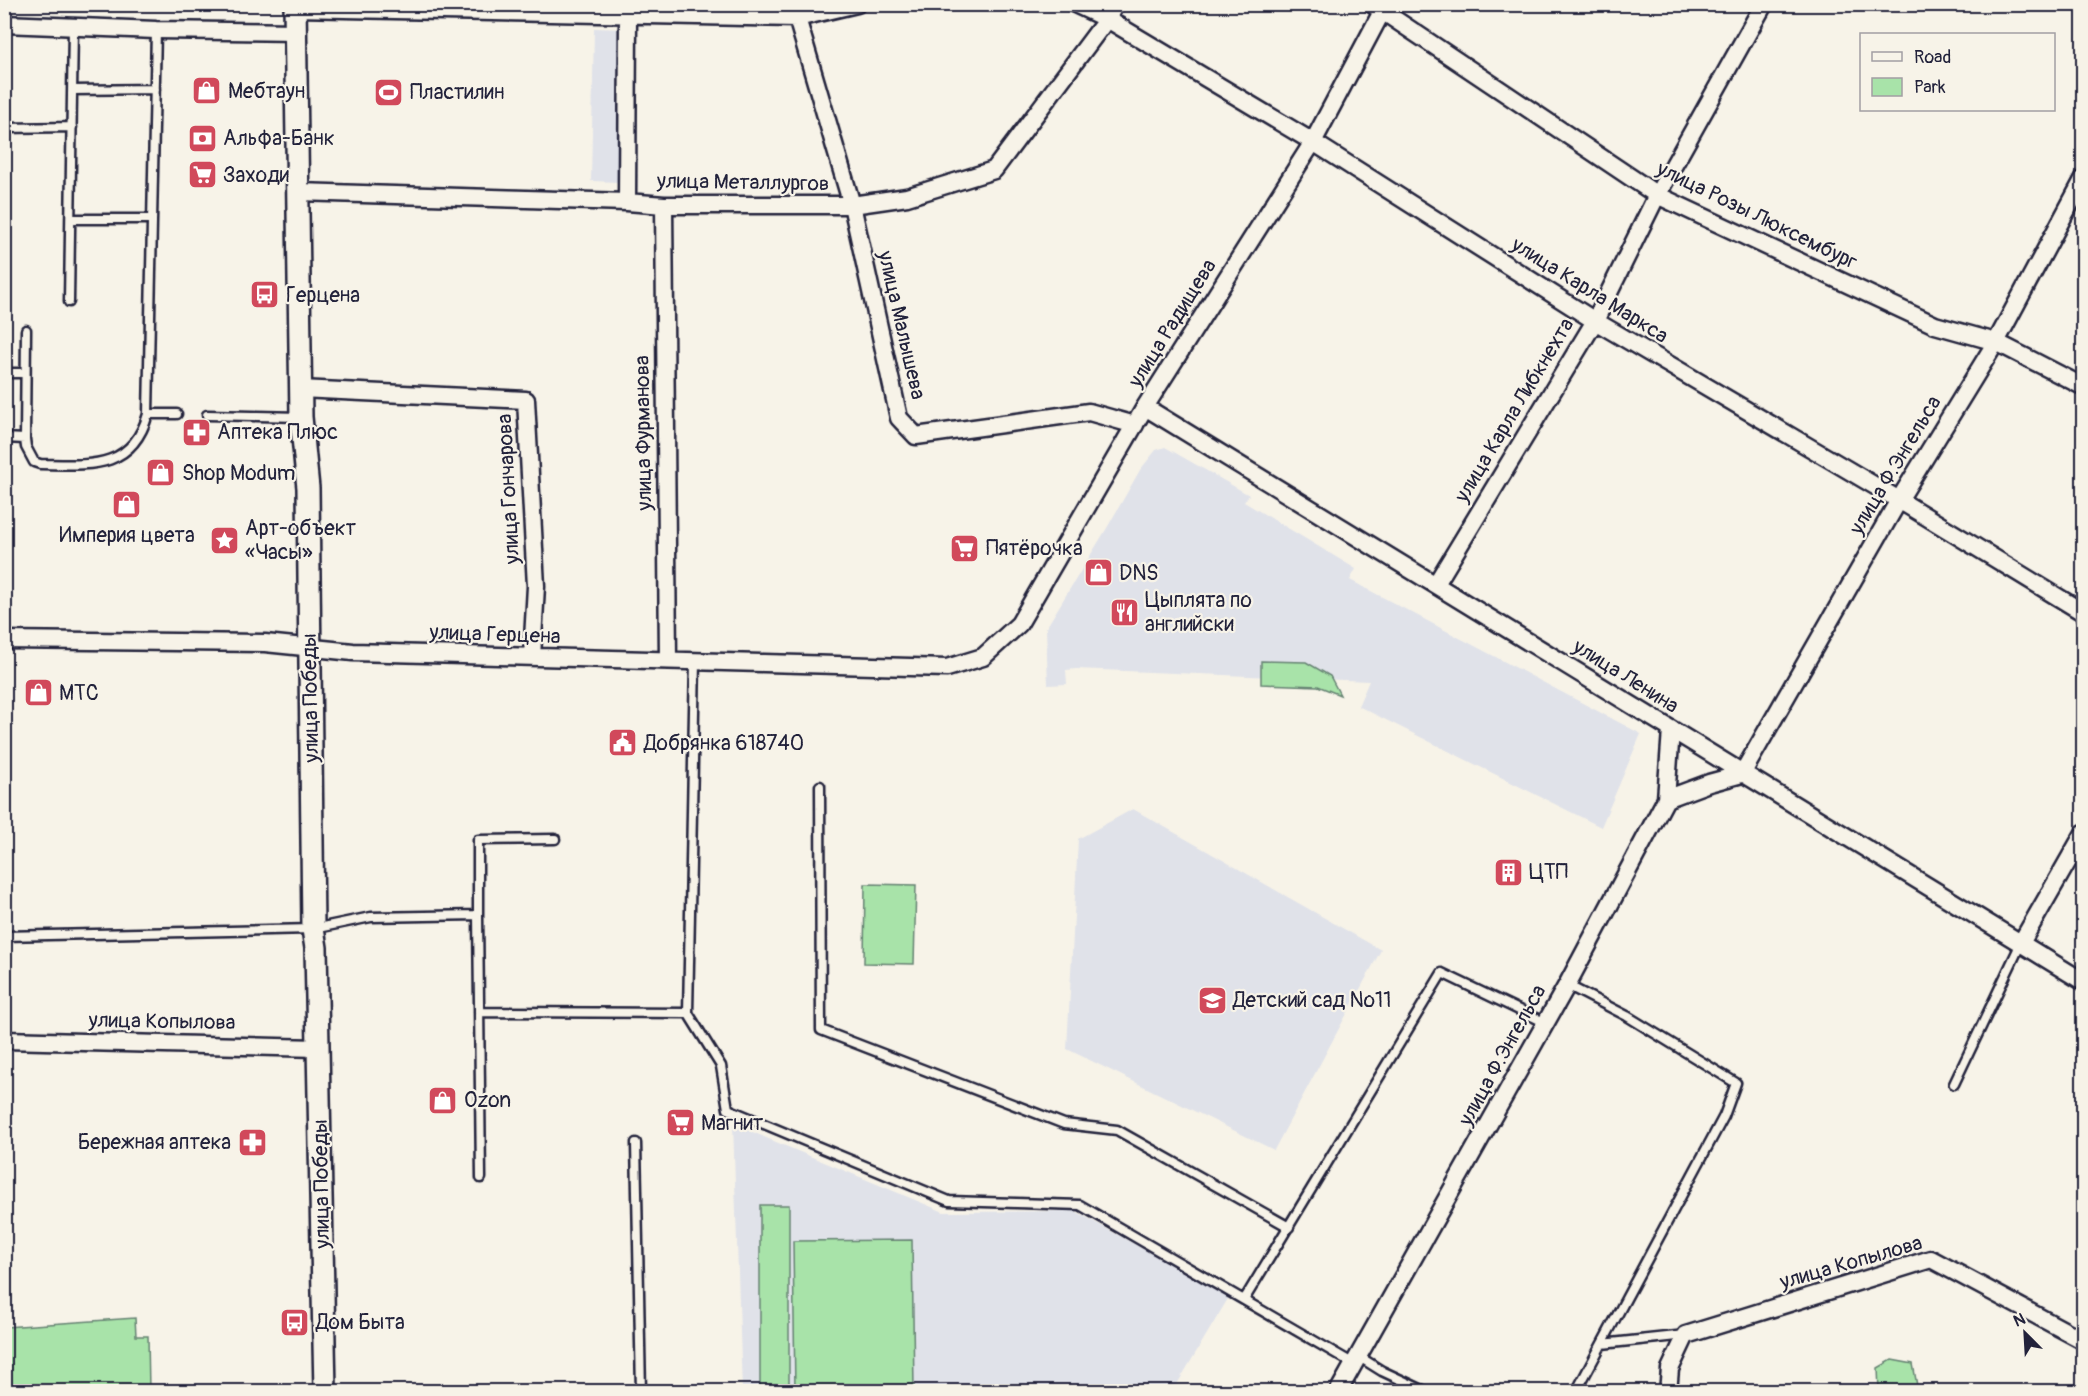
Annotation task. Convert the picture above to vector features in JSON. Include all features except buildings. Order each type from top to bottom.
[{"type":"street","points":[[295,6],[628,15],[796,11],[857,4]]},
{"type":"street","name":"улица Карла Маркса","points":[[1075,4],[1111,12],[1594,321],[1899,500],[2084,613]]},
{"type":"street","name":"улица Карла Либкнехта","points":[[1436,584],[1594,321],[1657,195],[1764,4]]},
{"type":"street","name":"улица Победы","points":[[295,6],[300,389],[308,488],[313,929],[316,948],[325,1392]]},
{"type":"street","name":"улица Розы Люксембург","points":[[1380,7],[1657,195],[1935,325],[1996,342],[2084,387]]},
{"type":"street","name":"улица Радищева","points":[[983,657],[1019,624],[1145,407],[1313,142],[1380,7]]},
{"type":"street","name":"улица Малышева","points":[[796,11],[852,205],[899,418],[916,436],[1089,412],[1136,425]]},
{"type":"street","name":"улица Металлургов","points":[[298,192],[664,205],[852,205],[907,197],[994,170],[1111,12]]},
{"type":"street","points":[[627,202],[628,15]]},
{"type":"street","points":[[4,24],[156,30],[296,32]]},
{"type":"street","name":"улица Ф.Энгельса","points":[[1742,774],[1899,500],[1996,342],[2084,178]]},
{"type":"street","name":"улица Фурманова","points":[[664,205],[668,660]]},
{"type":"street","name":"улица Гончарова","points":[[300,389],[526,400],[536,586],[532,657]]},
{"type":"street","name":"улица Ленина","points":[[1145,407],[2084,982]]},
{"type":"street","name":"улица Герцена","points":[[4,640],[264,644],[353,652],[947,668],[983,657]]},
{"type":"street","name":"улица Ф.Энгельса","points":[[1338,1392],[1546,1023],[1666,799],[1671,730]]},
{"type":"street","points":[[1666,799],[1742,774]]},
{"type":"street","points":[[2021,943],[2084,833]]},
{"type":"street","name":"улица Копылова","points":[[4,1040],[318,1048]]},
{"type":"street","name":"улица Копылова","points":[[1686,1335],[1931,1258],[2084,1341]]},
{"type":"street","points":[[1668,1392],[1670,1369],[1686,1335]]},
{"type":"lane","points":[[69,302],[73,26]]},
{"type":"lane","points":[[26,330],[25,439],[29,456],[34,462],[40,464],[99,464],[116,457],[136,441],[145,426],[148,414],[156,30]]},
{"type":"lane","points":[[73,90],[155,89]]},
{"type":"lane","points":[[4,128],[72,127]]},
{"type":"lane","points":[[71,219],[152,219]]},
{"type":"lane","points":[[4,373],[25,373]]},
{"type":"lane","points":[[148,414],[177,414]]},
{"type":"lane","points":[[207,415],[301,417]]},
{"type":"lane","points":[[4,438],[25,439]]},
{"type":"lane","points":[[695,661],[688,1014],[721,1066],[728,1109],[949,1201],[1080,1205],[1244,1300],[1356,1360],[1427,1392]]},
{"type":"lane","points":[[820,786],[821,1030],[1064,1124],[1117,1130],[1289,1227]]},
{"type":"lane","points":[[481,1178],[478,840],[555,839]]},
{"type":"lane","points":[[4,936],[313,929],[371,917],[478,915]]},
{"type":"lane","points":[[1954,1084],[2021,943]]},
{"type":"lane","points":[[1244,1300],[1442,973],[1546,1023]]},
{"type":"lane","points":[[1567,985],[1627,1016],[1736,1083],[1724,1116],[1576,1392]]},
{"type":"lane","points":[[479,1012],[688,1014]]},
{"type":"lane","points":[[636,1143],[641,1392]]},
{"type":"lane","points":[[1602,1344],[1686,1335]]},
{"type":"shaded area","points":[[594,28],[623,29],[620,182],[591,181]]},
{"type":"shaded area","points":[[1165,447],[1249,495],[1244,502],[1356,569],[1350,580],[1641,734],[1601,827],[1358,706],[1369,681],[1076,669],[1066,670],[1067,684],[1048,685],[1046,628],[1140,470],[1156,450]]},
{"type":"shaded area","name":"Детский сад №11","points":[[1133,809],[1381,950],[1274,1150],[1067,1049],[1078,839]]},
{"type":"shaded area","points":[[733,1124],[944,1212],[1075,1211],[1229,1297],[1173,1391],[742,1391]]},
{"type":"green space","points":[[1261,661],[1306,662],[1330,676],[1340,695],[1318,686],[1261,684]]},
{"type":"green space","points":[[865,884],[916,885],[914,964],[864,963]]},
{"type":"green space","points":[[760,1205],[789,1205],[789,1391],[760,1391]]},
{"type":"green space","points":[[912,1240],[914,1391],[795,1391],[793,1241]]},
{"type":"green space","points":[[135,1318],[136,1336],[148,1336],[149,1391],[5,1391],[5,1327]]},
{"type":"green space","points":[[1892,1360],[1913,1364],[1918,1391],[1879,1391],[1878,1368]]},
{"type":"place","name":"Мебтаун","points":[[207,91]]},
{"type":"place","name":"Пластилин","points":[[389,92]]},
{"type":"place","name":"Альфа-Банк","points":[[202,138]]},
{"type":"place","name":"Заходи","points":[[202,175]]},
{"type":"place","name":"Герцена","points":[[265,295]]},
{"type":"place","name":"Аптека Плюс","points":[[196,432]]},
{"type":"place","name":"Shop Modum","points":[[161,473]]},
{"type":"place","name":"Империя цвета","points":[[127,504]]},
{"type":"place","name":"Арт-объект «Часы»","points":[[224,540]]},
{"type":"place","name":"Пятёрочка","points":[[965,548]]},
{"type":"place","name":"DNS","points":[[1098,573]]},
{"type":"place","name":"Цыплята по английски","points":[[1124,612]]},
{"type":"place","name":"МТС","points":[[38,693]]},
{"type":"place","name":"Добрянка 618740","points":[[623,743]]},
{"type":"place","name":"ЦТП","points":[[1508,872]]},
{"type":"place","name":"Детский сад №11","points":[[1212,1000]]},
{"type":"place","name":"Ozon","points":[[443,1100]]},
{"type":"place","name":"Магнит","points":[[680,1123]]},
{"type":"place","name":"Бережная аптека","points":[[252,1142]]},
{"type":"place","name":"Дом Быта","points":[[295,1322]]}]
